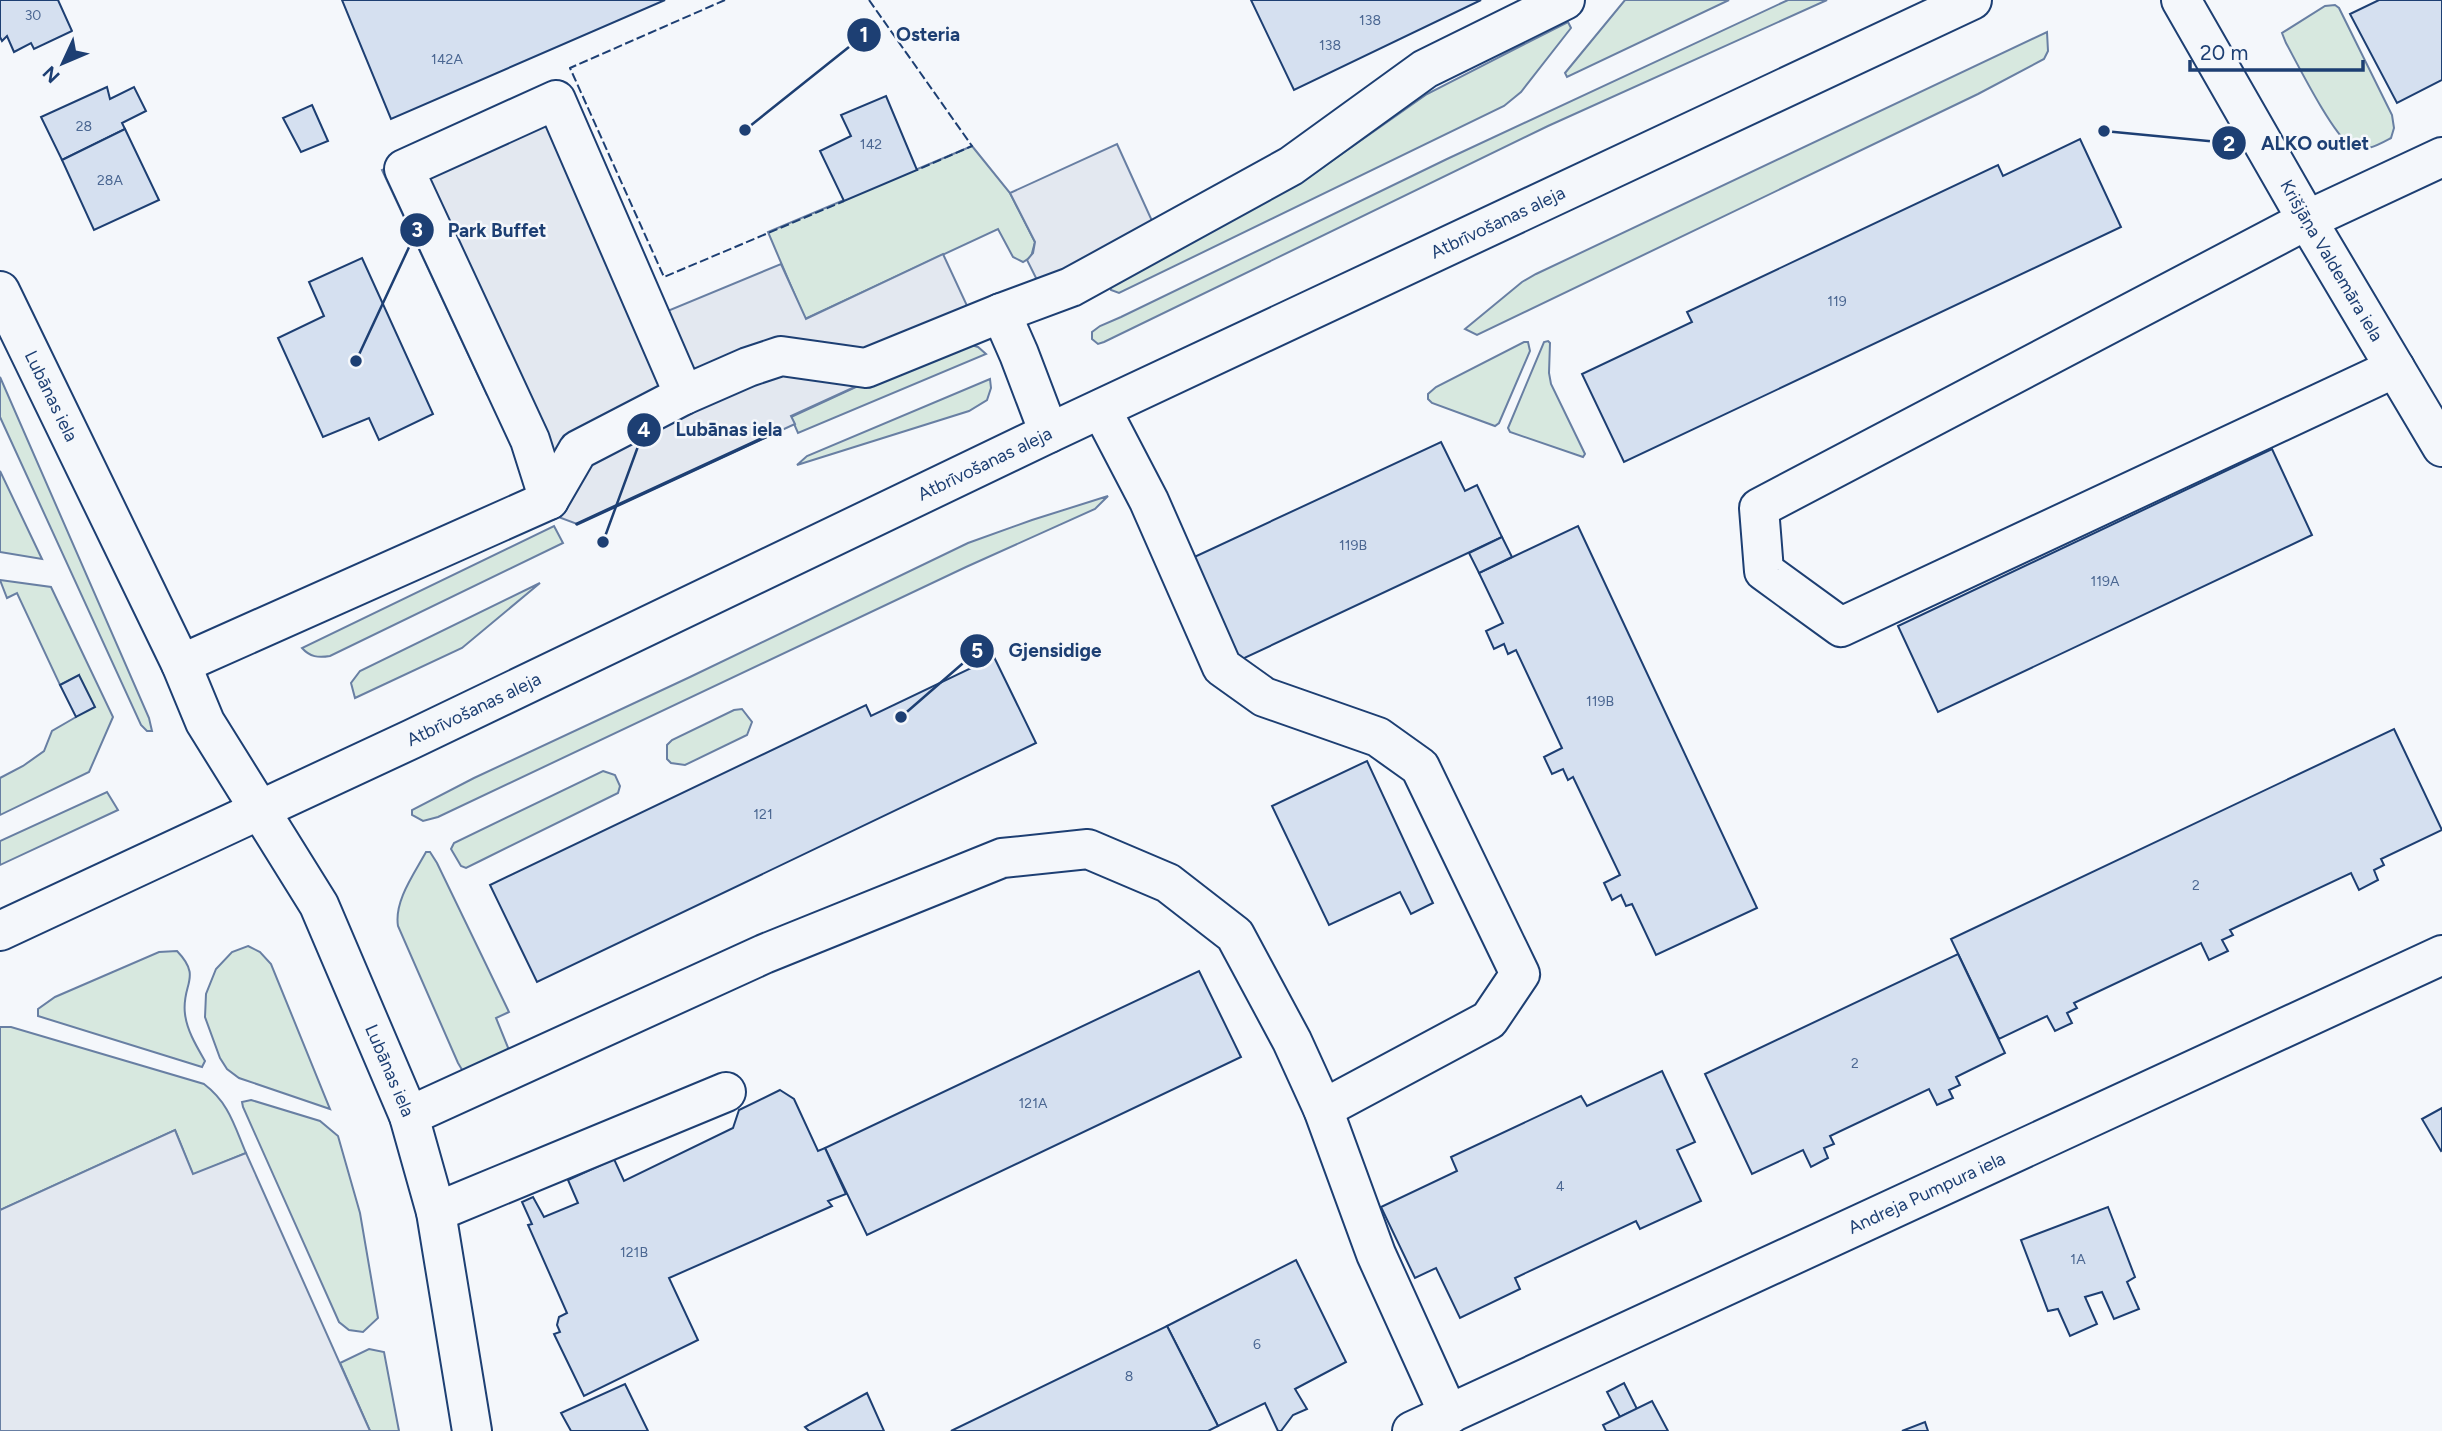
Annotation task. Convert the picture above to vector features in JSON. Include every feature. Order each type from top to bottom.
[{"type":"street","points":[[181,664],[549,499],[578,450],[684,395],[748,367],[782,356],[866,368],[1071,287],[1279,173],[1424,69],[1564,0]]},
{"type":"street","name":"Atbrīvošanas aleja","points":[[0,931],[260,810],[1049,433],[1972,0]]},
{"type":"street","name":"Krišjāņa Valdemāra iela","points":[[2181,0],[2395,368],[2430,403],[2442,447]]},
{"type":"street","points":[[549,499],[530,440],[404,169],[556,100],[684,395]]},
{"type":"street","points":[[2395,368],[1841,627],[1763,571],[1759,508],[2307,220],[2442,157]]},
{"type":"street","name":"Lubānas iela","points":[[0,291],[181,664],[205,723],[319,905],[409,1116],[436,1212],[472,1431]]},
{"type":"street","points":[[1001,313],[1049,433]]},
{"type":"street","points":[[1101,409],[1149,501],[1222,667],[1264,697],[1378,737],[1420,767],[1520,974],[1489,1020],[1323,1109]]},
{"type":"street","points":[[409,1116],[764,954],[1002,858],[1088,849],[1168,883],[1235,935],[1292,1041],[1323,1109],[1376,1254],[1449,1415]]},
{"type":"street","name":"Andreja Pumpura iela","points":[[1412,1431],[2442,955]]},
{"type":"street","points":[[436,1212],[726,1092]]},
{"type":"shaded area","points":[[1625,0],[1729,0],[1567,77],[1565,73]]},
{"type":"shaded area","points":[[1788,0],[1827,0],[1548,126],[1104,342],[1098,344],[1092,339],[1092,332],[1100,326],[1447,159]]},
{"type":"shaded area","points":[[2335,5],[2339,8],[2392,115],[2394,128],[2391,138],[2370,148],[2355,148],[2334,127],[2282,33],[2325,6]]},
{"type":"shaded area","points":[[1568,22],[1571,28],[1521,92],[1504,106],[1119,293],[1111,290],[1108,279],[1127,266],[1309,177],[1427,94]]},
{"type":"shaded area","points":[[2047,32],[2048,51],[2044,59],[1978,94],[1477,335],[1465,329],[1522,282],[1536,274]]},
{"type":"shaded area","points":[[568,93],[663,313],[781,264],[806,319],[943,254],[982,338],[940,348],[791,416],[795,424],[577,524],[545,512],[498,398],[487,395],[382,170]]},
{"type":"shaded area","points":[[1117,144],[1158,234],[1041,288],[1027,260],[1033,253],[1035,242],[1010,193]]},
{"type":"shaded area","points":[[972,146],[1010,193],[1035,242],[1031,257],[1023,262],[1013,257],[998,229],[805,319],[768,232]]},
{"type":"shaded area","points":[[1548,341],[1551,384],[1585,454],[1583,457],[1510,432],[1508,428],[1544,342]]},
{"type":"shaded area","points":[[1528,342],[1530,351],[1499,423],[1495,426],[1432,403],[1428,399],[1428,394],[1436,387]]},
{"type":"shaded area","points":[[968,344],[978,347],[986,354],[798,433],[791,417],[940,348]]},
{"type":"shaded area","points":[[0,377],[149,718],[152,731],[147,731],[141,725],[0,417]]},
{"type":"shaded area","points":[[990,379],[991,388],[987,400],[969,411],[797,465],[807,456]]},
{"type":"shaded area","points":[[0,471],[42,559],[0,552]]},
{"type":"shaded area","points":[[1108,496],[1095,509],[966,567],[438,817],[423,821],[412,815],[412,810],[474,778],[968,543]]},
{"type":"shaded area","points":[[554,526],[563,543],[330,656],[314,656],[302,648]]},
{"type":"shaded area","points":[[0,580],[51,587],[113,717],[89,772],[0,815],[0,778],[44,751],[52,731],[76,717],[79,675],[60,685],[17,593],[7,598]]},
{"type":"shaded area","points":[[540,583],[462,648],[355,698],[351,683],[360,671]]},
{"type":"shaded area","points":[[742,709],[752,722],[747,735],[685,765],[671,763],[667,759],[667,745],[672,740],[734,710]]},
{"type":"shaded area","points":[[603,771],[615,775],[620,786],[618,793],[466,868],[461,866],[451,849],[454,843]]},
{"type":"shaded area","points":[[107,792],[118,810],[0,865],[0,841]]},
{"type":"shaded area","points":[[426,852],[430,852],[437,863],[509,1012],[496,1018],[509,1050],[464,1073],[398,926],[402,897]]},
{"type":"shaded area","points":[[248,946],[260,952],[271,964],[330,1109],[239,1078],[227,1069],[220,1058],[205,1017],[206,994],[216,969],[232,952]]},
{"type":"shaded area","points":[[177,951],[189,968],[185,1014],[190,1033],[205,1061],[202,1067],[38,1016],[38,1009],[55,997],[159,952]]},
{"type":"shaded area","points":[[0,1027],[11,1027],[204,1084],[225,1107],[246,1153],[193,1175],[175,1130],[0,1210]]},
{"type":"shaded area","points":[[251,1100],[320,1121],[338,1136],[360,1213],[378,1318],[363,1332],[349,1330],[339,1322],[243,1107],[242,1102]]},
{"type":"shaded area","points":[[175,1130],[193,1174],[246,1153],[370,1431],[0,1431],[0,1210]]},
{"type":"shaded area","points":[[369,1349],[384,1352],[399,1431],[370,1431],[340,1363]]},
{"type":"building","points":[[0,0],[58,0],[72,31],[34,49],[31,43],[14,52],[7,36],[2,41],[0,37]]},
{"type":"building","points":[[342,0],[665,0],[391,119]]},
{"type":"building","points":[[1251,0],[1481,0],[1294,90]]},
{"type":"building","points":[[2379,0],[2442,0],[2442,80],[2397,103],[2350,14]]},
{"type":"building","points":[[107,87],[110,99],[134,87],[146,111],[122,123],[125,129],[62,160],[41,117]]},
{"type":"building","points":[[886,96],[917,170],[844,201],[820,151],[851,136],[841,115]]},
{"type":"building","points":[[312,105],[328,141],[301,152],[283,118]]},
{"type":"building","points":[[125,129],[159,200],[94,230],[62,160]]},
{"type":"building","points":[[2080,139],[2121,227],[1624,462],[1582,374],[1692,322],[1687,312],[1998,165],[2003,176]]},
{"type":"building","points":[[362,258],[433,414],[379,440],[369,418],[323,437],[278,338],[324,316],[309,282]]},
{"type":"building","points":[[1441,442],[1465,491],[1477,485],[1502,537],[1238,661],[1190,559]]},
{"type":"building","points":[[2272,449],[2312,535],[1938,712],[1898,626]]},
{"type":"building","points":[[1578,526],[1757,908],[1656,955],[1632,904],[1626,906],[1621,895],[1612,900],[1604,883],[1620,875],[1573,777],[1568,780],[1563,769],[1552,774],[1544,757],[1562,748],[1516,650],[1508,654],[1504,644],[1494,649],[1486,631],[1503,623],[1479,573]]},
{"type":"building","points":[[1502,537],[1512,557],[1479,573],[1469,553]]},
{"type":"building","points":[[994,657],[1036,743],[537,982],[490,885],[866,705],[871,716]]},
{"type":"building","points":[[79,675],[95,707],[76,717],[60,685]]},
{"type":"building","points":[[2394,729],[2442,830],[2381,859],[2384,865],[2374,870],[2378,880],[2359,890],[2351,873],[2230,930],[2233,935],[2222,940],[2228,951],[2209,960],[2201,943],[2074,1003],[2077,1008],[2067,1013],[2072,1023],[2055,1031],[2047,1016],[1999,1039],[1951,939]]},
{"type":"building","points":[[1367,761],[1433,903],[1411,914],[1400,892],[1329,925],[1272,806]]},
{"type":"building","points":[[1958,954],[2005,1053],[1956,1077],[1960,1085],[1949,1090],[1953,1098],[1937,1105],[1929,1089],[1830,1136],[1834,1144],[1824,1148],[1828,1158],[1811,1167],[1803,1150],[1752,1174],[1705,1074]]},
{"type":"building","points":[[1199,971],[1241,1057],[867,1235],[825,1148]]},
{"type":"building","points":[[1662,1071],[1695,1142],[1677,1150],[1701,1201],[1640,1229],[1636,1221],[1515,1278],[1520,1289],[1460,1318],[1436,1268],[1415,1278],[1381,1207],[1457,1171],[1451,1157],[1581,1096],[1587,1106]]},
{"type":"building","points":[[780,1090],[794,1099],[818,1151],[825,1148],[846,1194],[828,1201],[832,1206],[669,1278],[698,1340],[584,1396],[554,1334],[560,1332],[557,1325],[559,1317],[567,1313],[528,1225],[532,1224],[522,1202],[533,1197],[544,1217],[578,1203],[568,1180],[614,1159],[624,1181],[733,1128],[739,1110]]},
{"type":"building","points":[[2442,1108],[2442,1150],[2441,1151],[2422,1119]]},
{"type":"building","points":[[2108,1207],[2135,1277],[2127,1282],[2139,1309],[2114,1319],[2102,1292],[2085,1297],[2097,1324],[2070,1336],[2058,1309],[2048,1311],[2021,1240]]},
{"type":"building","points":[[1296,1260],[1346,1362],[1295,1389],[1307,1409],[1293,1415],[1281,1431],[1278,1431],[1265,1403],[1218,1426],[1167,1326]]},
{"type":"building","points":[[1167,1326],[1218,1426],[1208,1431],[951,1431]]},
{"type":"building","points":[[1624,1383],[1637,1409],[1620,1417],[1607,1392]]},
{"type":"building","points":[[625,1384],[648,1431],[571,1431],[561,1413]]},
{"type":"building","points":[[867,1393],[884,1431],[809,1431],[805,1427]]},
{"type":"building","points":[[1652,1401],[1668,1431],[1606,1431],[1603,1425]]},
{"type":"building","points":[[1925,1422],[1928,1431],[1902,1431]]},
{"type":"fence","points":[[725,0],[570,68],[664,277],[844,201]]},
{"type":"fence","points":[[869,0],[972,146],[917,170]]},
{"type":"wall","points":[[577,524],[774,433]]},
{"type":"place","name":"Osteria","points":[[745,130]]},
{"type":"place","name":"ALKO outlet","points":[[2104,131]]},
{"type":"place","name":"Park Buffet","points":[[356,361]]},
{"type":"place","name":"Lubānas iela","points":[[603,542]]},
{"type":"place","name":"Gjensidige","points":[[901,717]]}]
